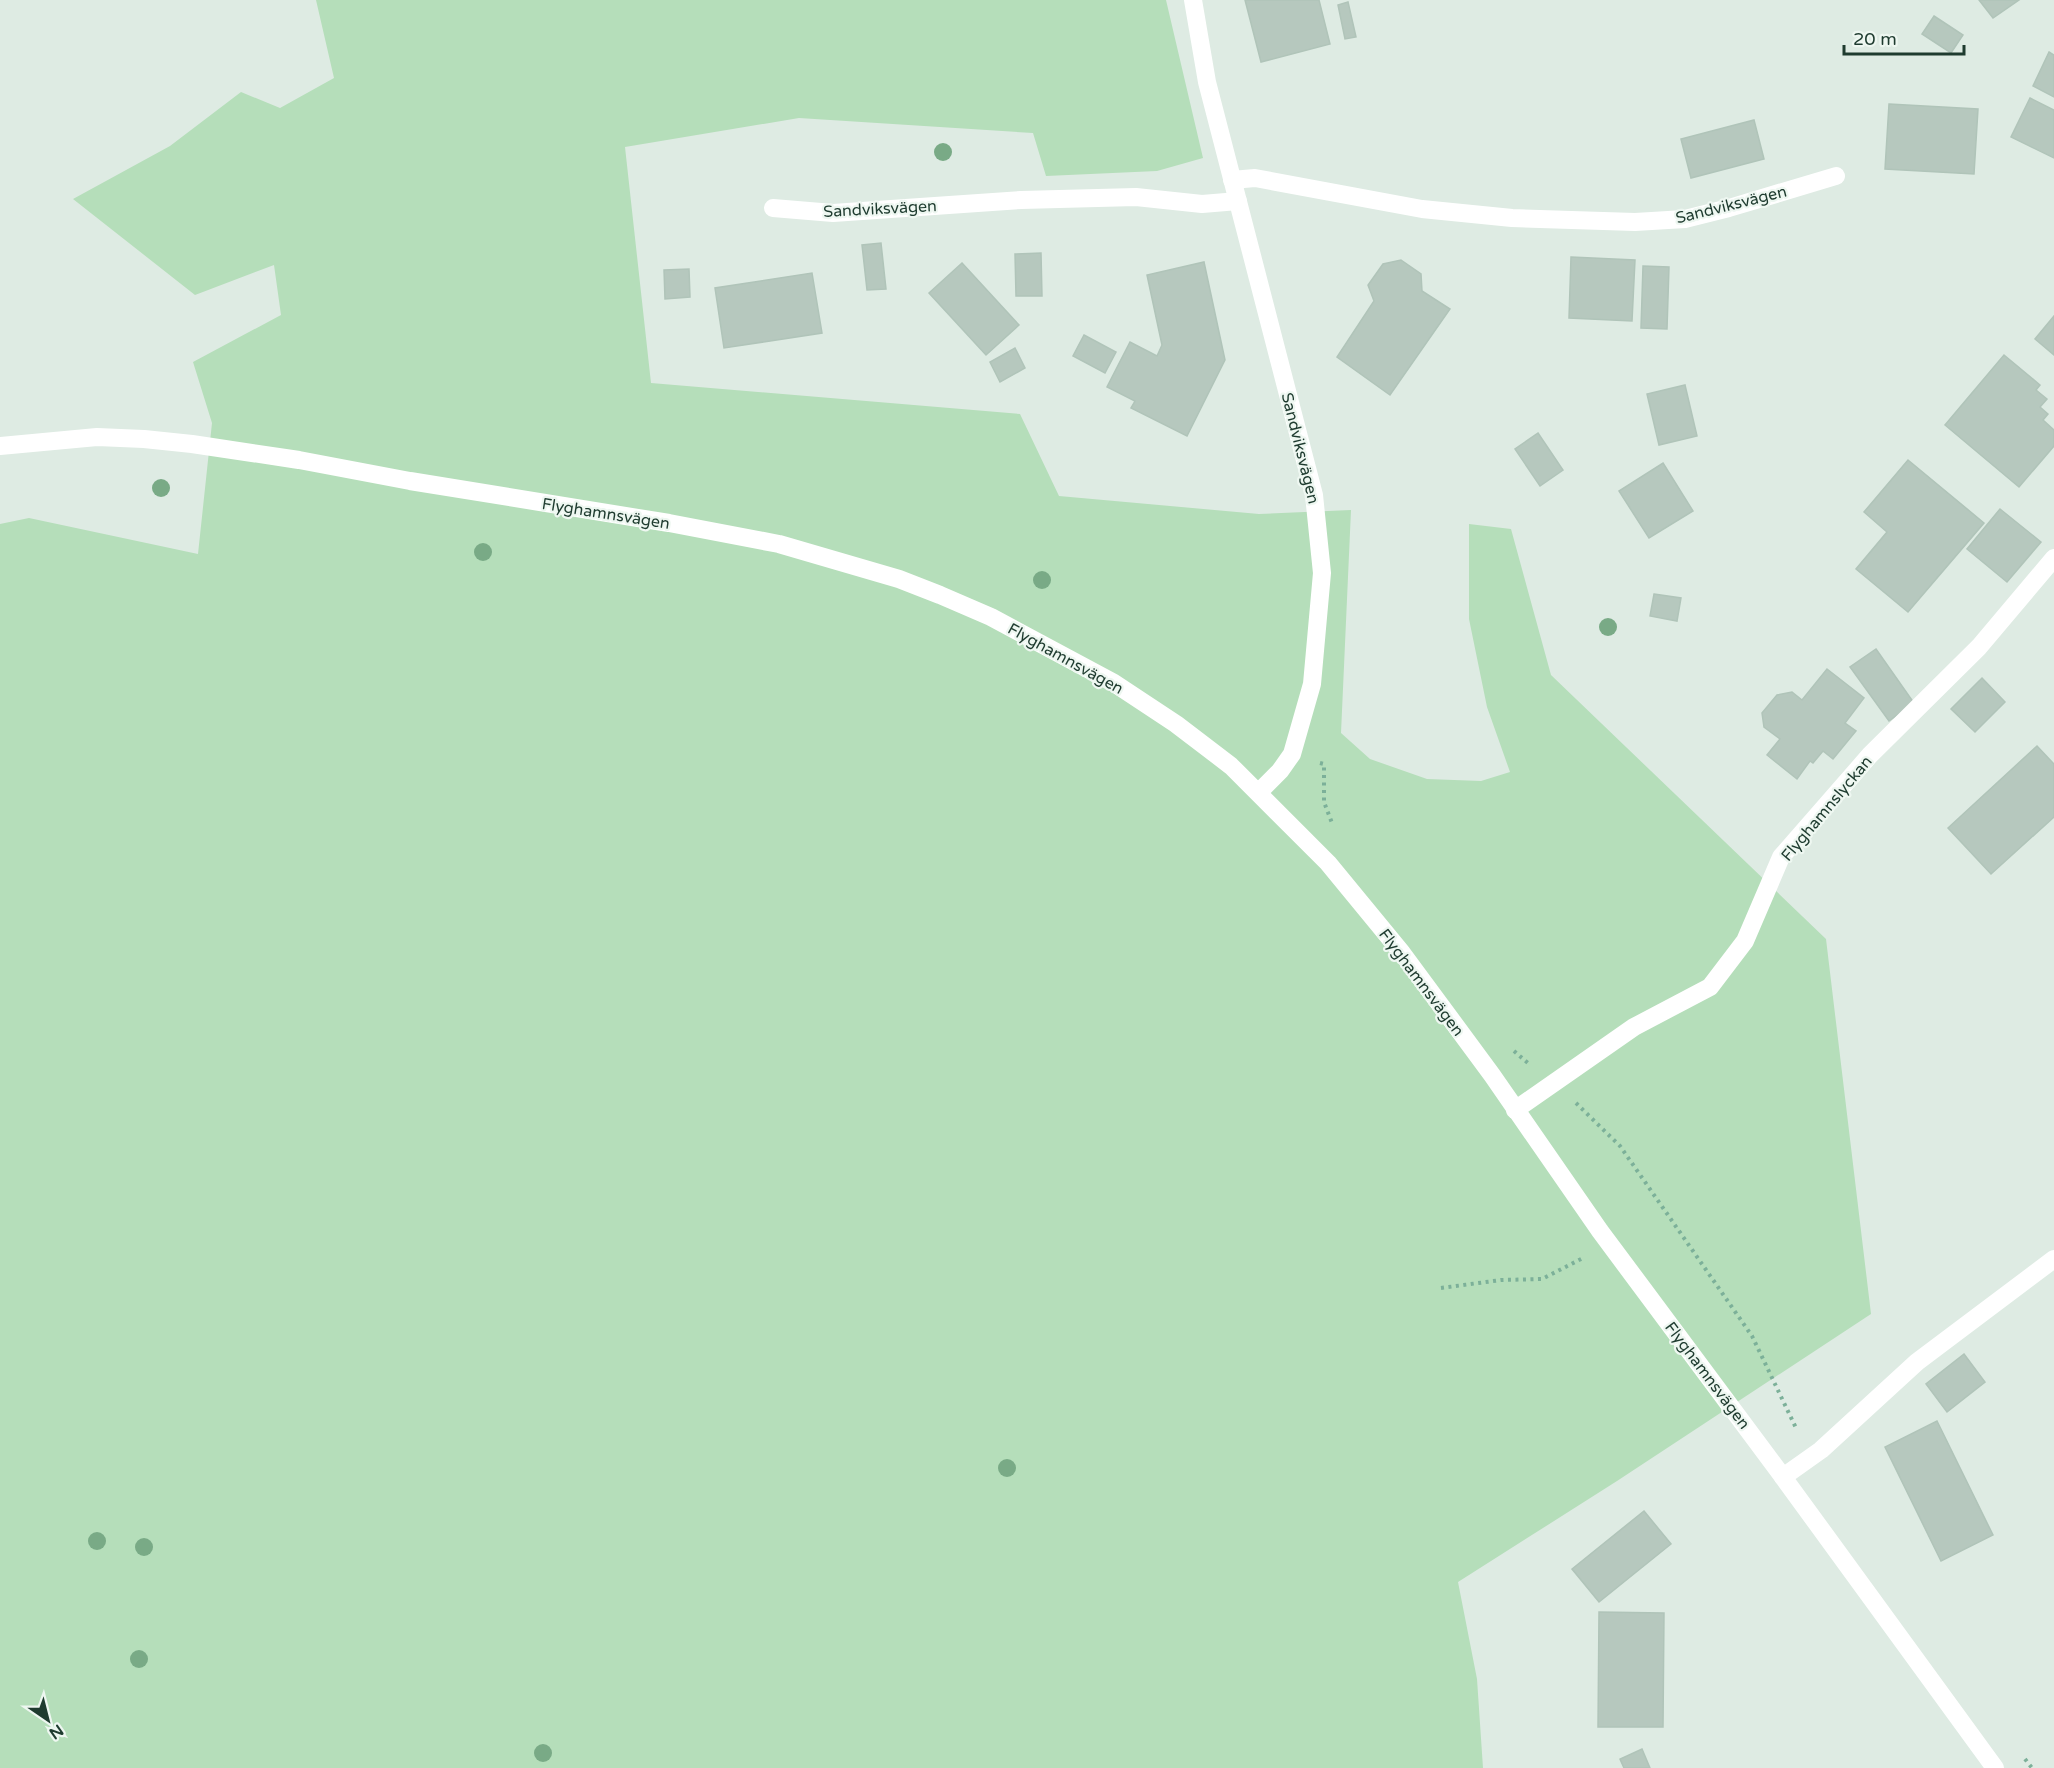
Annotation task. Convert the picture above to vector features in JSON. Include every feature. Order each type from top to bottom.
[{"type":"street","name":"Sandviksvägen","points":[[1193,0],[1207,82],[1314,495],[1322,573],[1312,684],[1292,754],[1280,771],[1259,792]]},
{"type":"street","name":"Sandviksvägen","points":[[1232,180],[1255,178],[1422,209],[1489,216],[1635,222],[1685,219],[1836,176]]},
{"type":"street","name":"Sandviksvägen","points":[[773,208],[832,213],[1009,201],[1136,197],[1202,204],[1238,201]]},
{"type":"street","name":"Flyghamnsvägen","points":[[0,446],[97,437],[192,444],[669,523],[779,544],[899,579],[940,595],[1000,622],[1114,683],[1204,745],[1259,792],[1328,863],[1402,953],[1611,1245],[1784,1477],[1995,1768]]},
{"type":"street","name":"Flyghamnslyckan","points":[[1515,1110],[1634,1027],[1710,987],[1745,941],[1781,857],[1870,755],[1979,647],[2054,558]]},
{"type":"street","points":[[1784,1477],[1810,1457],[1917,1362],[2054,1259]]},
{"type":"path","points":[[1292,754],[1324,764],[1324,802],[1333,826]]},
{"type":"path","points":[[1509,1044],[1586,1111],[1620,1146],[1752,1336],[1810,1457]]},
{"type":"path","points":[[1441,1288],[1501,1280],[1542,1279],[1611,1245]]},
{"type":"path","points":[[2021,1753],[2032,1768]]},
{"type":"green space","points":[[316,0],[1166,0],[1203,158],[1157,171],[1046,176],[1033,133],[799,118],[625,147],[651,383],[1020,414],[1059,496],[1259,514],[1351,510],[1341,733],[1370,759],[1427,779],[1481,781],[1510,772],[1487,707],[1469,619],[1469,524],[1511,529],[1551,675],[1826,939],[1871,1314],[1617,1481],[1458,1582],[1477,1679],[1483,1768],[0,1768],[0,524],[29,518],[198,554],[212,423],[193,362],[281,315],[274,265],[195,295],[73,199],[170,146],[241,92],[280,108],[334,78]]},
{"type":"building","points":[[1245,0],[1319,0],[1330,44],[1261,62]]},
{"type":"building","points":[[1979,0],[2019,0],[1993,18]]},
{"type":"building","points":[[1348,2],[1356,37],[1345,39],[1338,5]]},
{"type":"building","points":[[1934,16],[1963,35],[1951,53],[1922,34]]},
{"type":"building","points":[[2049,52],[2054,55],[2054,97],[2033,86]]},
{"type":"building","points":[[2030,98],[2054,110],[2054,158],[2011,137]]},
{"type":"building","points":[[1889,104],[1978,109],[1974,174],[1885,169]]},
{"type":"building","points":[[1754,120],[1764,159],[1691,178],[1681,139]]},
{"type":"building","points":[[881,243],[886,289],[867,290],[862,245]]},
{"type":"building","points":[[1041,253],[1042,296],[1016,296],[1015,254]]},
{"type":"building","points":[[1571,257],[1635,260],[1632,321],[1569,318]]},
{"type":"building","points":[[1401,260],[1421,274],[1422,291],[1450,309],[1390,395],[1337,357],[1374,301],[1368,285],[1383,264]]},
{"type":"building","points":[[1204,262],[1225,360],[1187,436],[1131,408],[1135,401],[1107,387],[1130,342],[1157,356],[1162,345],[1147,275]]},
{"type":"building","points":[[962,263],[1019,325],[986,355],[929,293]]},
{"type":"building","points":[[1643,266],[1669,267],[1667,329],[1641,328]]},
{"type":"building","points":[[689,269],[690,297],[665,299],[664,270]]},
{"type":"building","points":[[812,273],[822,333],[724,348],[715,288]]},
{"type":"building","points":[[2054,316],[2054,355],[2035,339]]},
{"type":"building","points":[[1084,335],[1116,352],[1105,373],[1073,356]]},
{"type":"building","points":[[1015,348],[1025,368],[1000,382],[990,362]]},
{"type":"building","points":[[2004,355],[2040,385],[2036,390],[2047,399],[2040,407],[2048,414],[2043,420],[2054,430],[2054,446],[2019,487],[1945,425]]},
{"type":"building","points":[[1685,385],[1697,436],[1659,445],[1647,394]]},
{"type":"building","points":[[1538,433],[1563,470],[1540,486],[1515,449]]},
{"type":"building","points":[[1908,460],[1984,523],[1908,612],[1856,569],[1887,532],[1864,512]]},
{"type":"building","points":[[1663,463],[1693,511],[1649,538],[1619,491]]},
{"type":"building","points":[[2000,509],[2041,542],[2007,582],[1967,549]]},
{"type":"building","points":[[1654,594],[1681,598],[1677,621],[1650,616]]},
{"type":"building","points":[[1876,649],[1914,703],[1889,721],[1850,667]]},
{"type":"building","points":[[1827,669],[1864,698],[1845,723],[1856,731],[1833,759],[1823,751],[1813,763],[1810,761],[1797,779],[1767,755],[1780,739],[1764,727],[1762,713],[1777,695],[1792,692],[1802,700]]},
{"type":"building","points":[[1982,678],[2005,702],[1975,732],[1951,709]]},
{"type":"building","points":[[2037,746],[2054,764],[2054,817],[1991,874],[1948,828]]},
{"type":"building","points":[[1964,1354],[1985,1382],[1947,1412],[1926,1384]]},
{"type":"building","points":[[1937,1421],[1993,1535],[1941,1561],[1885,1447]]},
{"type":"building","points":[[1644,1511],[1671,1544],[1599,1602],[1572,1569]]},
{"type":"building","points":[[1599,1612],[1664,1613],[1663,1727],[1598,1727]]},
{"type":"building","points":[[1642,1749],[1650,1768],[1624,1768],[1620,1759]]}]
